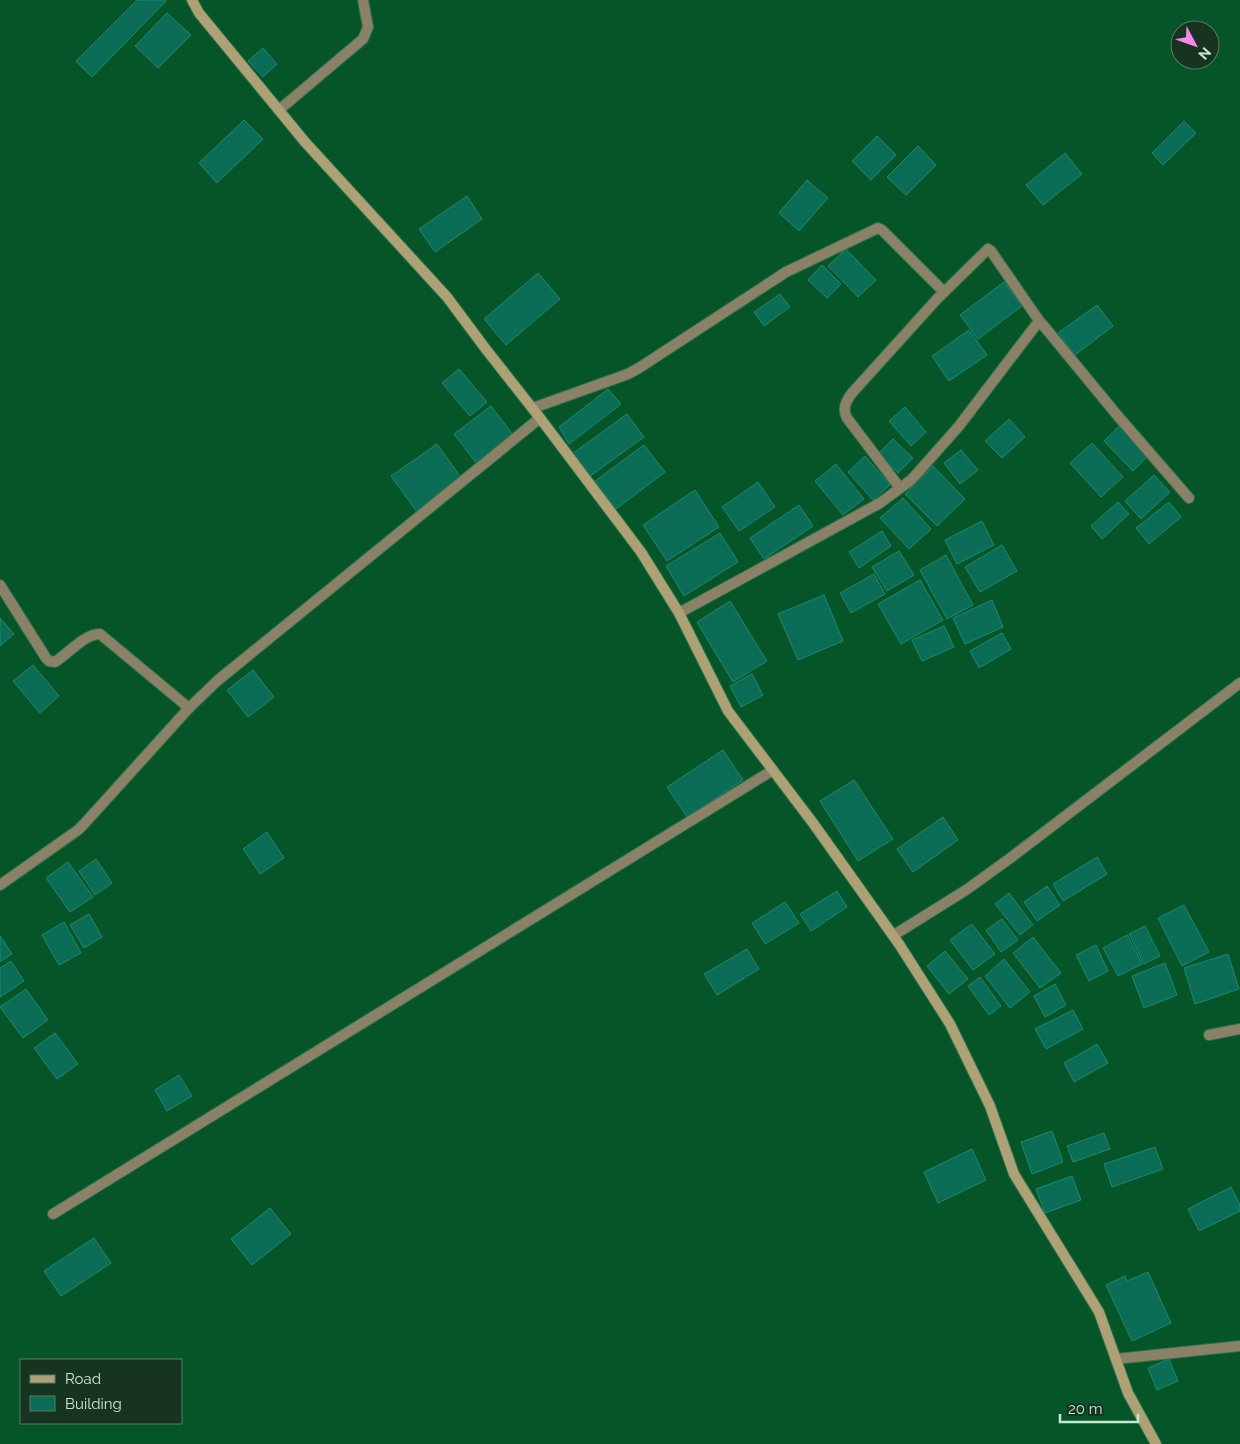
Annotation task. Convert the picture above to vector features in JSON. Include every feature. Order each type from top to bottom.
[{"type":"street","points":[[192,0],[199,13],[305,142],[447,297],[641,552],[679,613],[728,711],[814,823],[894,936],[950,1024],[990,1106],[1014,1174],[1099,1312],[1128,1392],[1156,1444]]},
{"type":"street","points":[[279,110],[363,39],[368,27],[363,0]]},
{"type":"street","points":[[533,408],[628,374],[786,272],[878,228],[944,292]]},
{"type":"street","points":[[900,488],[847,418],[844,408],[846,402],[852,393],[944,292],[988,250],[991,251],[1040,322],[1117,415],[1190,498]]},
{"type":"street","points":[[679,613],[880,503],[900,488],[922,469],[959,426],[1040,322]]},
{"type":"street","points":[[0,885],[78,830],[189,708],[217,682],[540,418]]},
{"type":"street","points":[[0,585],[49,661],[55,662],[88,636],[100,634],[189,708]]},
{"type":"street","points":[[894,936],[966,890],[1009,859],[1240,683]]},
{"type":"street","points":[[53,1214],[773,770]]},
{"type":"street","points":[[1209,1035],[1240,1029]]},
{"type":"street","points":[[1116,1359],[1240,1346]]},
{"type":"building","points":[[137,0],[166,1],[92,77],[76,61]]},
{"type":"building","points":[[167,13],[191,35],[158,68],[135,46]]},
{"type":"building","points":[[263,48],[277,64],[263,77],[248,61]]},
{"type":"building","points":[[244,120],[263,139],[217,183],[199,163]]},
{"type":"building","points":[[1184,121],[1196,133],[1163,165],[1152,153]]},
{"type":"building","points":[[877,136],[896,155],[871,180],[852,161]]},
{"type":"building","points":[[918,146],[936,165],[906,195],[887,177]]},
{"type":"building","points":[[1065,153],[1082,174],[1043,205],[1026,185]]},
{"type":"building","points":[[807,180],[828,198],[799,231],[779,213]]},
{"type":"building","points":[[467,196],[482,219],[435,252],[419,229]]},
{"type":"building","points":[[846,249],[876,280],[858,297],[828,266]]},
{"type":"building","points":[[822,265],[841,284],[827,298],[808,280]]},
{"type":"building","points":[[538,273],[560,299],[506,345],[484,319]]},
{"type":"building","points":[[1004,282],[1022,306],[978,339],[960,315]]},
{"type":"building","points":[[780,294],[790,307],[764,326],[754,312]]},
{"type":"building","points":[[1097,305],[1113,326],[1075,355],[1058,333]]},
{"type":"building","points":[[969,330],[987,355],[949,381],[932,356]]},
{"type":"building","points":[[459,369],[487,402],[470,416],[442,383]]},
{"type":"building","points":[[608,389],[621,404],[569,444],[559,427]]},
{"type":"building","points":[[491,406],[514,436],[477,464],[454,434]]},
{"type":"building","points":[[905,407],[926,432],[911,446],[889,421]]},
{"type":"building","points":[[627,414],[644,437],[589,477],[572,454]]},
{"type":"building","points":[[1009,419],[1025,437],[1002,458],[985,441]]},
{"type":"building","points":[[1121,424],[1150,454],[1133,471],[1104,441]]},
{"type":"building","points":[[893,439],[913,458],[898,473],[879,453]]},
{"type":"building","points":[[1092,443],[1123,477],[1101,497],[1070,463]]},
{"type":"building","points":[[437,444],[462,479],[417,512],[391,476]]},
{"type":"building","points":[[644,445],[665,472],[616,509],[595,481]]},
{"type":"building","points":[[961,450],[978,470],[960,484],[944,463]]},
{"type":"building","points":[[865,456],[890,485],[873,500],[848,472]]},
{"type":"building","points":[[836,464],[864,499],[843,515],[815,481]]},
{"type":"building","points":[[933,466],[965,499],[937,526],[905,494]]},
{"type":"building","points":[[1154,475],[1170,492],[1141,519],[1125,501]]},
{"type":"building","points":[[758,482],[775,507],[739,531],[722,507]]},
{"type":"building","points":[[695,490],[719,527],[667,561],[643,525]]},
{"type":"building","points":[[903,498],[931,529],[909,549],[880,518]]},
{"type":"building","points":[[1118,502],[1129,514],[1102,539],[1091,526]]},
{"type":"building","points":[[1169,502],[1181,517],[1149,544],[1136,528]]},
{"type":"building","points":[[799,505],[813,526],[764,559],[750,538]]},
{"type":"building","points":[[982,521],[994,545],[957,564],[945,540]]},
{"type":"building","points":[[882,531],[891,546],[859,568],[849,552]]},
{"type":"building","points":[[720,533],[738,562],[684,596],[666,566]]},
{"type":"building","points":[[1002,545],[1017,571],[980,592],[965,567]]},
{"type":"building","points":[[899,551],[914,575],[887,591],[872,567]]},
{"type":"building","points":[[946,555],[973,605],[947,619],[920,570]]},
{"type":"building","points":[[874,574],[885,594],[851,613],[840,593]]},
{"type":"building","points":[[920,580],[943,620],[901,644],[878,604]]},
{"type":"building","points":[[824,595],[843,641],[798,660],[778,614]]},
{"type":"building","points":[[992,600],[1003,627],[965,644],[953,618]]},
{"type":"building","points":[[730,601],[767,661],[733,682],[697,622]]},
{"type":"building","points":[[0,618],[14,634],[0,646]]},
{"type":"building","points":[[944,626],[954,647],[922,661],[912,640]]},
{"type":"building","points":[[1002,633],[1011,649],[979,668],[970,651]]},
{"type":"building","points":[[33,665],[59,696],[40,713],[13,681]]},
{"type":"building","points":[[253,670],[274,697],[248,717],[227,690]]},
{"type":"building","points":[[752,674],[763,695],[741,707],[730,686]]},
{"type":"building","points":[[723,750],[743,780],[687,817],[667,787]]},
{"type":"building","points":[[854,780],[893,839],[858,861],[820,801]]},
{"type":"building","points":[[943,817],[958,840],[913,872],[897,849]]},
{"type":"building","points":[[267,832],[284,858],[260,874],[243,849]]},
{"type":"building","points":[[1097,857],[1107,874],[1063,901],[1053,884]]},
{"type":"building","points":[[96,859],[112,883],[95,895],[79,871]]},
{"type":"building","points":[[68,862],[93,897],[70,912],[46,878]]},
{"type":"building","points":[[1047,886],[1060,905],[1037,921],[1024,902]]},
{"type":"building","points":[[837,891],[847,907],[811,931],[800,914]]},
{"type":"building","points":[[1009,893],[1033,925],[1020,935],[995,904]]},
{"type":"building","points":[[785,902],[799,923],[765,944],[752,923]]},
{"type":"building","points":[[1184,905],[1209,952],[1182,966],[1158,918]]},
{"type":"building","points":[[89,914],[102,937],[84,948],[70,925]]},
{"type":"building","points":[[1002,919],[1018,940],[1001,952],[986,930]]},
{"type":"building","points":[[64,922],[81,953],[59,965],[42,935]]},
{"type":"building","points":[[972,924],[995,954],[973,970],[950,940]]},
{"type":"building","points":[[1145,926],[1160,956],[1144,964],[1129,934]]},
{"type":"building","points":[[1127,935],[1142,964],[1118,976],[1103,948]]},
{"type":"building","points":[[0,936],[12,954],[0,962]]},
{"type":"building","points":[[1033,937],[1061,973],[1040,988],[1013,953]]},
{"type":"building","points":[[1096,945],[1108,971],[1089,981],[1076,955]]},
{"type":"building","points":[[747,949],[759,969],[717,995],[704,974]]},
{"type":"building","points":[[945,951],[968,979],[949,994],[927,966]]},
{"type":"building","points":[[1228,954],[1239,989],[1195,1004],[1184,968]]},
{"type":"building","points":[[1004,959],[1030,992],[1010,1008],[985,976]]},
{"type":"building","points":[[11,961],[24,981],[0,997],[0,968]]},
{"type":"building","points":[[1165,963],[1177,995],[1144,1008],[1132,976]]},
{"type":"building","points":[[980,977],[1001,1006],[989,1015],[968,986]]},
{"type":"building","points":[[1055,984],[1066,1005],[1045,1017],[1034,996]]},
{"type":"building","points":[[26,989],[48,1020],[23,1038],[0,1007]]},
{"type":"building","points":[[1073,1010],[1083,1029],[1046,1049],[1035,1029]]},
{"type":"building","points":[[55,1033],[78,1064],[57,1079],[34,1048]]},
{"type":"building","points":[[1097,1044],[1108,1063],[1074,1082],[1064,1063]]},
{"type":"building","points":[[179,1075],[192,1096],[167,1111],[155,1090]]},
{"type":"building","points":[[1052,1131],[1063,1162],[1032,1174],[1021,1142]]},
{"type":"building","points":[[1104,1133],[1110,1149],[1073,1162],[1067,1146]]},
{"type":"building","points":[[1155,1147],[1163,1169],[1112,1187],[1104,1164]]},
{"type":"building","points":[[972,1149],[986,1180],[938,1203],[924,1172]]},
{"type":"building","points":[[1072,1176],[1081,1200],[1045,1213],[1036,1189]]},
{"type":"building","points":[[1231,1187],[1240,1205],[1240,1211],[1199,1231],[1188,1209]]},
{"type":"building","points":[[270,1208],[291,1234],[252,1265],[231,1239]]},
{"type":"building","points":[[94,1238],[111,1263],[61,1296],[44,1271]]},
{"type":"building","points":[[1148,1272],[1171,1323],[1132,1341],[1106,1285],[1125,1276],[1127,1281]]},
{"type":"building","points":[[1169,1359],[1178,1381],[1157,1390],[1148,1368]]}]
